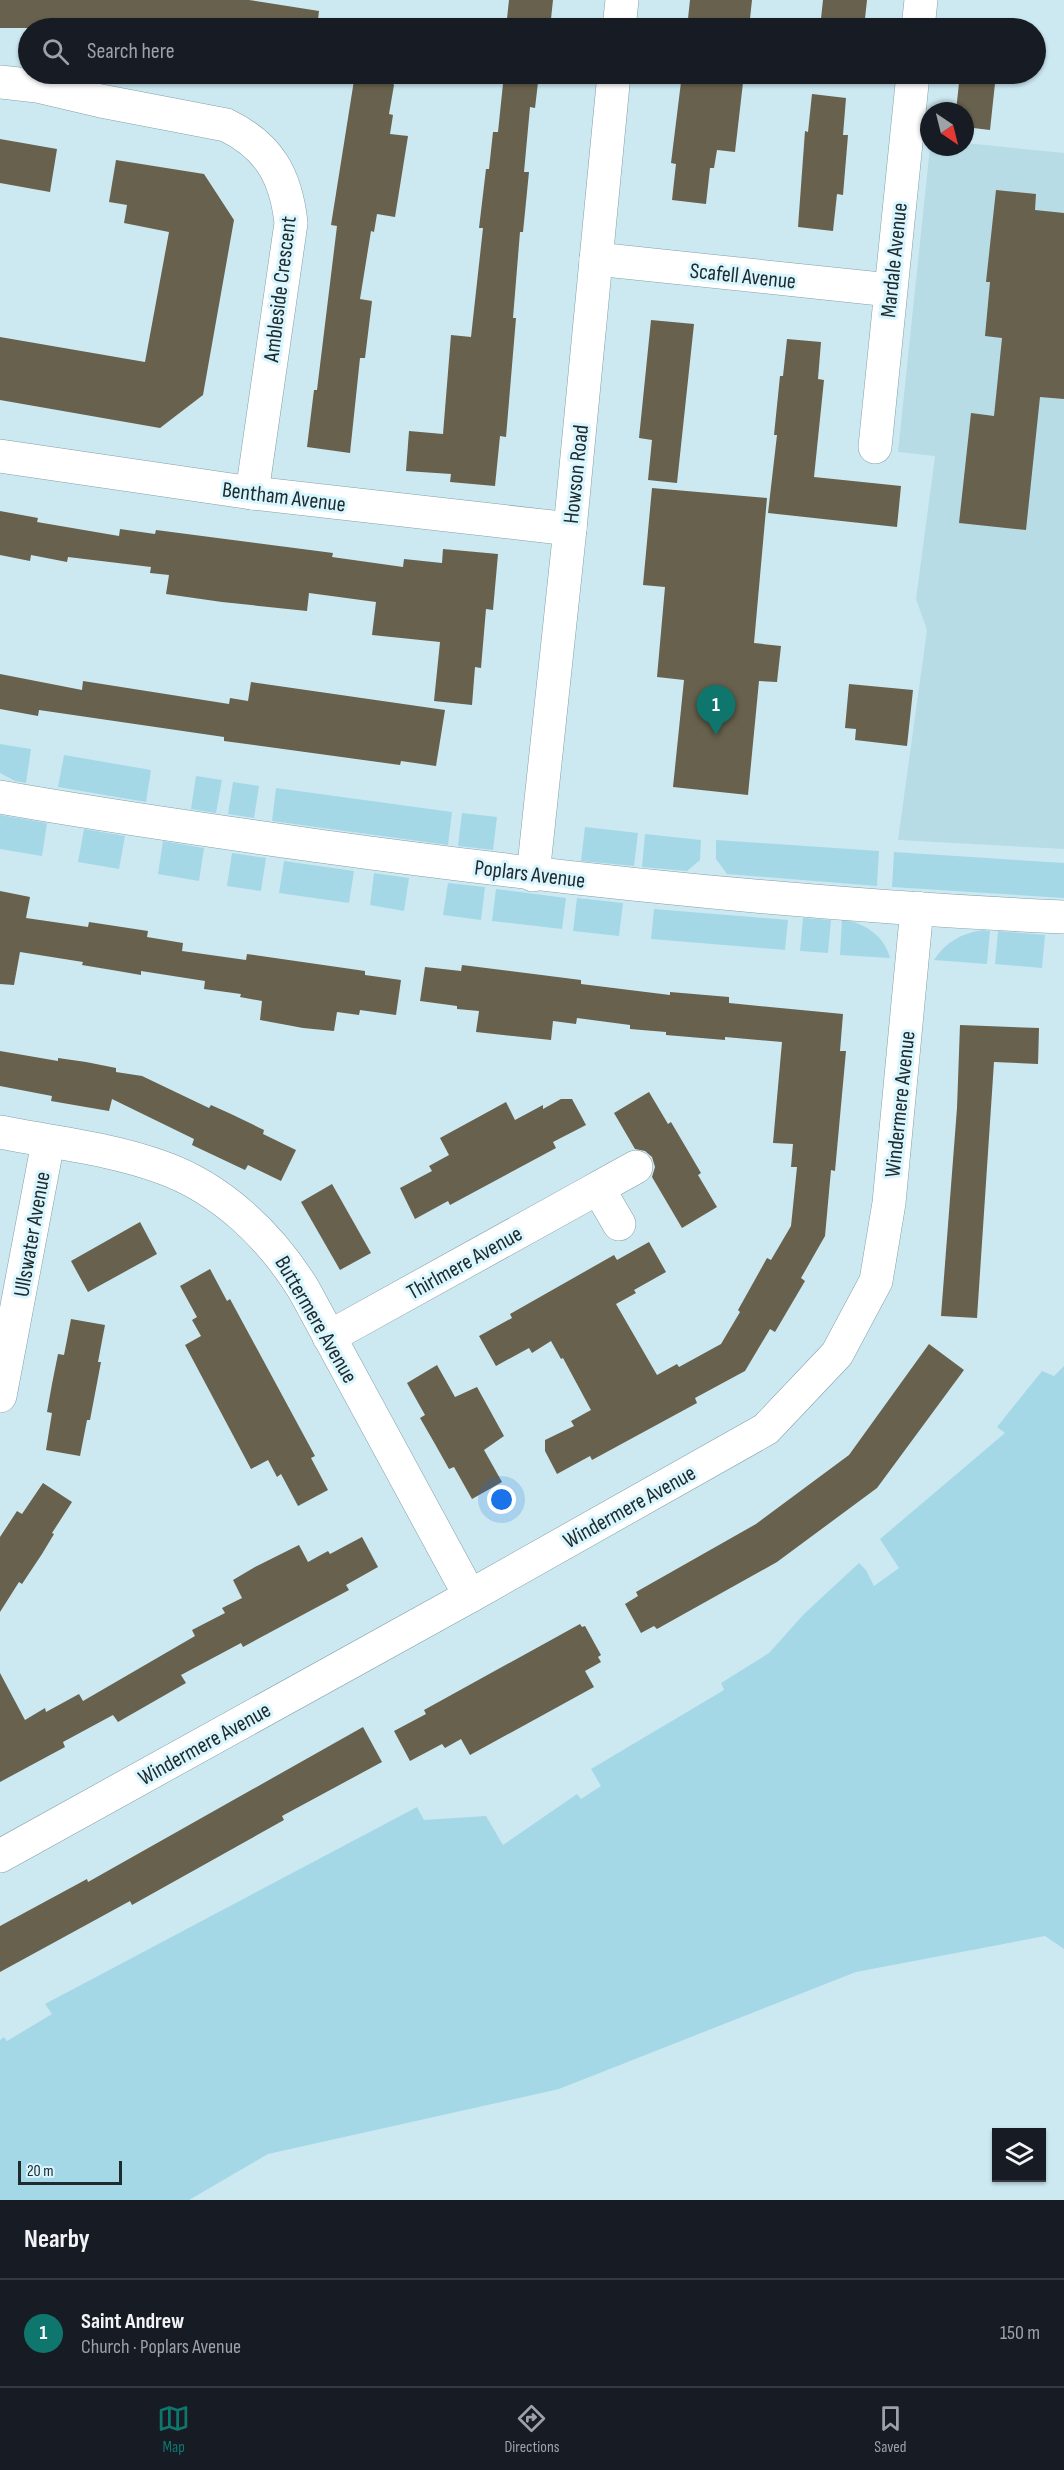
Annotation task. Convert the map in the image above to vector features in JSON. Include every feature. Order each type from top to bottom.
[{"type":"street","points":[[620,18],[622,0]]},
{"type":"street","points":[[919,18],[921,0]]},
{"type":"street","name":"Ambleside Crescent","points":[[0,82],[18,84]]},
{"type":"street","name":"Ambleside Crescent","points":[[18,84],[226,125],[245,134],[261,148],[274,165],[283,182],[291,223],[252,493]]},
{"type":"street","name":"Howson Road","points":[[532,874],[570,528],[614,84]]},
{"type":"street","name":"Mardale Avenue","points":[[875,447],[912,84]]},
{"type":"street","name":"Scafell Avenue","points":[[596,259],[890,290]]},
{"type":"street","name":"Bentham Avenue","points":[[0,456],[252,493],[570,528]]},
{"type":"street","name":"Poplars Avenue","points":[[0,797],[170,825],[532,874],[746,896],[1064,917]]},
{"type":"street","name":"Windermere Avenue","points":[[0,1856],[766,1429],[837,1354],[876,1281],[889,1203],[918,908]]},
{"type":"street","name":"Buttermere Avenue","points":[[0,1132],[145,1161],[187,1178],[212,1192],[235,1210],[275,1249],[291,1269],[330,1337],[470,1596]]},
{"type":"street","name":"Ullswater Avenue","points":[[0,1396],[48,1142]]},
{"type":"street","name":"Thirlmere Avenue","points":[[330,1337],[636,1167]]},
{"type":"street","points":[[598,1188],[619,1224]]},
{"type":"shaded area","points":[[974,144],[1064,153],[1064,849],[898,840],[927,630],[916,599],[935,456],[898,452],[929,156],[974,156]]},
{"type":"shaded area","points":[[0,744],[31,749],[26,783],[15,781],[0,773]]},
{"type":"shaded area","points":[[64,755],[151,770],[146,802],[58,787]]},
{"type":"shaded area","points":[[196,776],[222,780],[216,813],[191,809]]},
{"type":"shaded area","points":[[233,782],[259,786],[254,818],[228,814]]},
{"type":"shaded area","points":[[276,788],[452,812],[448,845],[272,821]]},
{"type":"shaded area","points":[[462,813],[497,817],[493,850],[458,846]]},
{"type":"shaded area","points":[[0,815],[47,823],[42,856],[0,849]]},
{"type":"shaded area","points":[[585,827],[638,833],[634,866],[581,861]]},
{"type":"shaded area","points":[[84,829],[125,836],[119,869],[78,862]]},
{"type":"shaded area","points":[[645,834],[701,840],[700,860],[687,871],[642,867]]},
{"type":"shaded area","points":[[716,840],[879,851],[877,886],[727,874],[716,859]]},
{"type":"shaded area","points":[[163,841],[204,848],[199,881],[158,874]]},
{"type":"shaded area","points":[[894,852],[1064,863],[1064,898],[892,887]]},
{"type":"shaded area","points":[[232,853],[266,858],[261,891],[227,886]]},
{"type":"shaded area","points":[[284,861],[354,871],[349,903],[279,893]]},
{"type":"shaded area","points":[[374,873],[409,878],[404,911],[370,905]]},
{"type":"shaded area","points":[[448,883],[485,887],[481,920],[443,915]]},
{"type":"shaded area","points":[[496,889],[566,898],[562,929],[492,921]]},
{"type":"shaded area","points":[[577,898],[623,903],[619,936],[573,931]]},
{"type":"shaded area","points":[[654,909],[788,920],[785,950],[651,939]]},
{"type":"shaded area","points":[[803,918],[831,920],[828,953],[800,951]]},
{"type":"shaded area","points":[[842,919],[872,931],[883,943],[890,958],[840,955]]},
{"type":"shaded area","points":[[983,930],[990,931],[987,964],[934,960],[943,948],[955,939]]},
{"type":"shaded area","points":[[998,931],[1045,935],[1042,968],[995,964]]},
{"type":"shaded area","points":[[1064,1366],[1064,1949],[1045,1936],[856,1972],[559,2089],[268,2154],[189,2200],[0,2200],[0,2040],[4,2037],[7,2041],[52,2014],[45,2004],[417,1807],[424,1820],[486,1816],[503,1845],[577,1794],[581,1799],[601,1786],[591,1769],[724,1690],[721,1683],[769,1653],[804,1614],[859,1563],[866,1570],[874,1586],[899,1568],[880,1539],[1005,1433],[997,1427],[1042,1371],[1054,1376]]},
{"type":"building","points":[[0,0],[249,0],[319,11],[318,18],[18,18],[18,28],[0,28]]},
{"type":"building","points":[[509,0],[553,0],[551,18],[507,18]]},
{"type":"building","points":[[690,0],[752,0],[750,18],[688,18]]},
{"type":"building","points":[[823,0],[867,0],[865,18],[821,18]]},
{"type":"building","points":[[353,84],[393,84],[389,114],[393,115],[390,134],[408,136],[395,217],[377,214],[374,232],[371,231],[360,299],[372,301],[365,358],[360,358],[350,453],[307,447],[314,390],[317,390],[337,226],[331,225]]},
{"type":"building","points":[[503,84],[538,84],[535,108],[530,107],[524,172],[529,172],[523,232],[520,232],[513,318],[516,318],[506,437],[500,436],[495,486],[450,482],[451,474],[406,471],[409,431],[443,434],[451,335],[471,337],[483,228],[479,228],[486,169],[489,169],[493,132],[498,132]]},
{"type":"building","points":[[681,84],[743,84],[735,152],[717,150],[714,168],[710,168],[706,204],[672,200],[676,164],[671,163]]},
{"type":"building","points":[[959,84],[995,84],[990,130],[974,128],[974,102],[957,102]]},
{"type":"building","points":[[812,94],[846,98],[843,135],[848,135],[843,195],[837,194],[833,231],[798,227],[805,131],[808,132]]},
{"type":"building","points":[[0,139],[57,149],[50,192],[0,183]]},
{"type":"building","points":[[116,160],[204,174],[234,220],[203,395],[160,428],[0,400],[0,337],[145,362],[169,232],[124,223],[127,205],[109,202]]},
{"type":"building","points":[[996,190],[1036,194],[1035,210],[1064,213],[1064,399],[1040,397],[1026,530],[959,523],[971,413],[994,416],[1002,338],[985,336],[990,282],[986,282]]},
{"type":"building","points":[[651,320],[694,324],[677,483],[648,480],[652,440],[639,438]]},
{"type":"building","points":[[787,339],[821,342],[818,379],[824,380],[814,477],[901,486],[897,527],[768,513],[777,435],[774,435],[780,376],[783,376]]},
{"type":"building","points":[[652,488],[767,498],[754,643],[781,646],[777,682],[759,681],[748,795],[673,787],[684,680],[657,677],[665,587],[643,585]]},
{"type":"building","points":[[0,511],[38,518],[37,522],[119,536],[120,529],[155,534],[156,530],[333,553],[332,557],[403,567],[404,559],[442,563],[443,549],[498,554],[493,610],[486,609],[481,668],[475,667],[472,705],[434,701],[440,642],[372,635],[376,602],[309,593],[307,611],[222,602],[166,594],[169,575],[150,573],[151,567],[68,557],[67,562],[31,555],[30,561],[0,555]]},
{"type":"building","points":[[0,674],[82,690],[83,681],[229,704],[230,698],[248,701],[251,682],[445,710],[436,766],[401,761],[400,765],[224,741],[224,737],[39,710],[38,716],[0,709]]},
{"type":"building","points":[[849,684],[913,690],[907,746],[855,740],[856,729],[845,728]]},
{"type":"building","points":[[0,891],[30,897],[26,918],[88,927],[89,922],[148,931],[147,937],[183,943],[182,951],[246,960],[247,954],[365,971],[365,975],[401,980],[396,1015],[360,1010],[359,1015],[337,1012],[334,1031],[303,1028],[260,1020],[262,1001],[240,997],[241,994],[204,989],[205,981],[141,971],[141,975],[82,965],[83,962],[20,952],[14,985],[0,984]]},
{"type":"building","points":[[462,965],[581,980],[581,984],[670,995],[670,992],[729,997],[729,1003],[843,1014],[840,1051],[846,1051],[835,1171],[831,1170],[825,1236],[801,1278],[805,1281],[775,1332],[770,1329],[745,1371],[695,1398],[697,1403],[592,1460],[590,1456],[557,1474],[545,1451],[545,1440],[574,1426],[571,1421],[591,1410],[563,1358],[561,1359],[551,1341],[532,1353],[529,1348],[496,1366],[479,1336],[512,1318],[510,1314],[614,1255],[617,1260],[649,1242],[666,1272],[634,1290],[636,1293],[616,1304],[657,1375],[677,1364],[679,1367],[721,1344],[767,1258],[771,1260],[791,1226],[797,1167],[791,1167],[793,1144],[773,1143],[782,1042],[666,1035],[666,1032],[630,1029],[630,1025],[577,1018],[576,1024],[553,1021],[551,1040],[476,1032],[479,1011],[420,1001],[425,967],[461,971]]},
{"type":"building","points":[[960,1025],[1039,1028],[1038,1064],[994,1062],[977,1318],[941,1316],[957,1108]]},
{"type":"building","points":[[0,1051],[58,1061],[58,1058],[86,1062],[116,1068],[116,1072],[142,1076],[209,1108],[211,1105],[231,1114],[264,1130],[263,1134],[296,1150],[281,1181],[248,1165],[245,1170],[192,1145],[194,1139],[112,1099],[109,1111],[51,1101],[52,1096],[0,1086]]},
{"type":"building","points":[[649,1092],[668,1124],[671,1122],[701,1173],[698,1175],[717,1207],[682,1228],[652,1177],[655,1167],[652,1157],[645,1151],[635,1149],[614,1113]]},
{"type":"building","points":[[561,1099],[572,1099],[586,1125],[553,1142],[556,1148],[450,1205],[448,1201],[415,1219],[400,1188],[432,1171],[429,1166],[449,1155],[440,1138],[506,1102],[515,1120],[543,1105],[543,1109]]},
{"type":"building","points":[[332,1184],[371,1253],[340,1270],[301,1202]]},
{"type":"building","points":[[140,1222],[157,1254],[88,1292],[71,1261]]},
{"type":"building","points":[[210,1269],[227,1301],[230,1299],[315,1456],[311,1458],[328,1490],[298,1506],[281,1474],[277,1477],[268,1460],[251,1469],[185,1345],[201,1336],[192,1320],[197,1317],[180,1286]]},
{"type":"building","points":[[71,1319],[105,1325],[98,1362],[101,1362],[90,1420],[87,1420],[80,1456],[46,1450],[52,1413],[47,1412],[52,1384],[58,1354],[64,1355]]},
{"type":"building","points":[[929,1344],[964,1370],[877,1488],[777,1562],[657,1629],[654,1626],[641,1633],[625,1604],[638,1596],[636,1592],[756,1524],[849,1455]]},
{"type":"building","points":[[437,1365],[455,1397],[477,1387],[504,1436],[484,1450],[502,1482],[472,1499],[454,1467],[449,1469],[420,1418],[425,1415],[407,1383]]},
{"type":"building","points":[[43,1483],[72,1502],[52,1533],[54,1534],[42,1554],[22,1584],[19,1582],[0,1612],[0,1537],[17,1511],[22,1514]]},
{"type":"building","points":[[362,1537],[378,1567],[346,1585],[349,1590],[243,1647],[241,1643],[181,1675],[186,1683],[118,1722],[113,1715],[63,1742],[65,1747],[0,1782],[0,1673],[25,1720],[45,1708],[46,1712],[79,1694],[83,1701],[195,1636],[192,1630],[225,1613],[222,1608],[242,1598],[233,1580],[255,1567],[299,1545],[308,1562],[328,1551],[330,1554]]},
{"type":"building","points":[[580,1624],[582,1627],[585,1626],[601,1655],[598,1657],[601,1662],[585,1671],[594,1687],[470,1755],[461,1739],[445,1748],[442,1744],[410,1761],[394,1731],[426,1714],[424,1710]]},
{"type":"building","points":[[363,1727],[382,1762],[282,1816],[284,1820],[132,1905],[130,1901],[0,1972],[0,1926],[87,1879],[88,1882]]},
{"type":"place","name":"Saint Andrew","points":[[716,735]]}]
